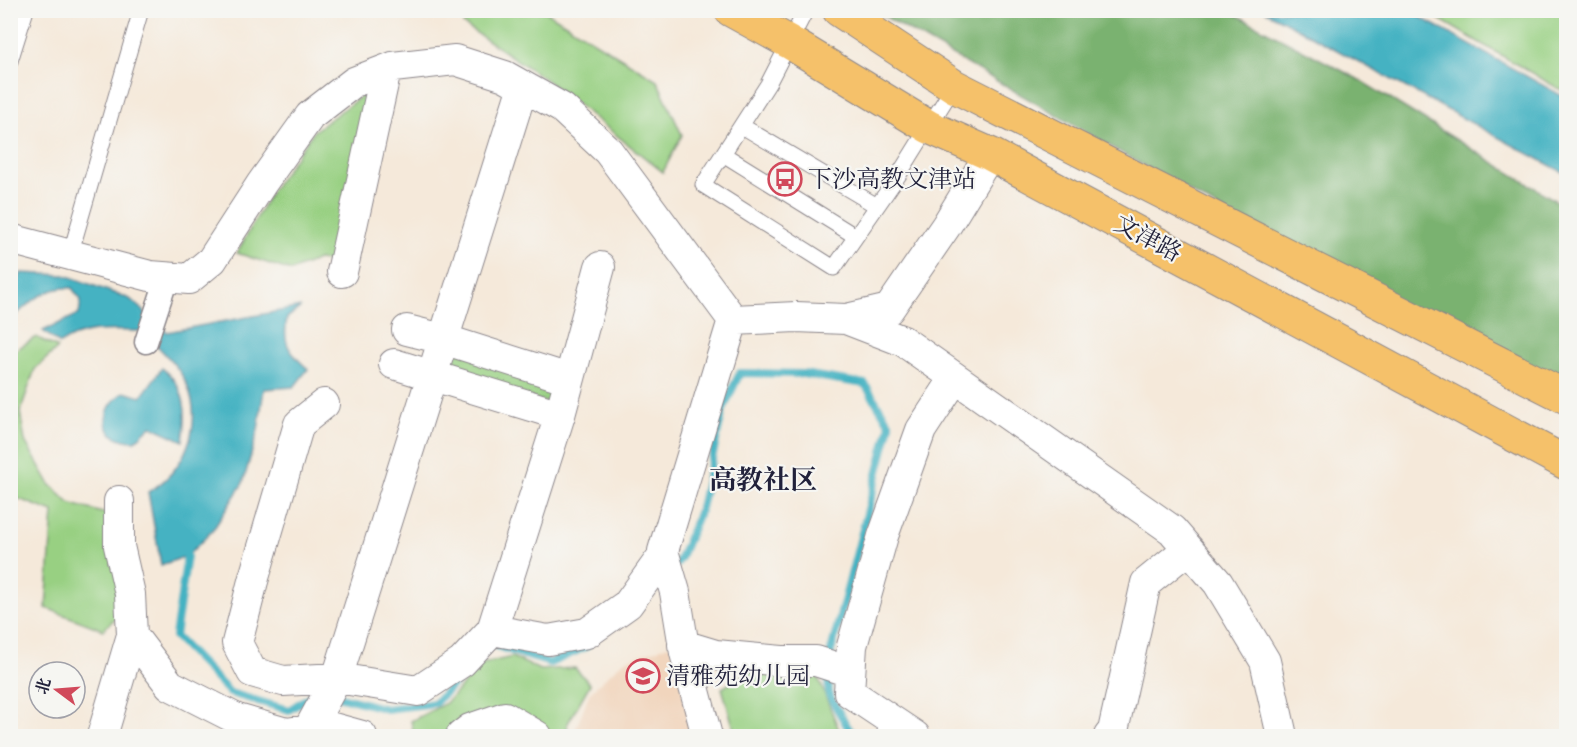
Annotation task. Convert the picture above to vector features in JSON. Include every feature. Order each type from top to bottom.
[{"type":"main road","name":"文津路","points":[[731,10],[929,126],[990,154],[1566,463]]},
{"type":"main road","name":"文津路","points":[[839,10],[954,86],[1566,397]]},
{"type":"street","points":[[10,239],[150,276],[189,279],[212,260],[262,183],[310,116],[354,82],[393,67],[455,60],[505,76],[562,108],[608,152],[733,320]]},
{"type":"street","points":[[342,272],[386,70]]},
{"type":"street","points":[[310,725],[337,678],[523,86]]},
{"type":"street","points":[[733,320],[796,317],[846,319],[889,309],[946,226],[990,154]]},
{"type":"street","points":[[324,404],[299,424],[237,643],[252,672],[283,681],[337,678],[418,691],[462,662],[492,630],[560,415],[600,267]]},
{"type":"street","points":[[146,342],[167,278]]},
{"type":"street","points":[[846,319],[903,342],[1172,530],[1218,583],[1265,661],[1282,736]]},
{"type":"street","points":[[707,736],[683,645],[675,592],[663,551],[733,320]]},
{"type":"street","points":[[407,330],[443,339],[569,379]]},
{"type":"street","points":[[394,364],[560,415]]},
{"type":"street","points":[[838,668],[852,646],[883,536],[921,430],[955,378]]},
{"type":"street","points":[[102,736],[132,635],[130,594],[119,546],[119,501]]},
{"type":"street","points":[[1109,736],[1113,731],[1146,583],[1188,549]]},
{"type":"street","points":[[492,630],[548,640],[587,633],[628,604],[664,554]]},
{"type":"street","points":[[132,635],[170,686],[237,719],[286,733],[310,725],[322,725],[362,736]]},
{"type":"street","points":[[683,645],[716,654],[838,668]]},
{"type":"street","points":[[838,668],[849,692],[915,736]]},
{"type":"street","points":[[461,736],[470,729],[505,717],[537,736]]},
{"type":"lane","points":[[10,61],[26,10]]},
{"type":"lane","points":[[70,255],[141,10]]},
{"type":"lane","points":[[806,10],[768,84],[703,185],[834,268],[954,86]]},
{"type":"lane","points":[[742,126],[877,206]]},
{"type":"lane","points":[[723,154],[855,236]]},
{"type":"shaded area","name":"清雅苑幼儿园","points":[[670,645],[695,736],[573,736],[590,692],[625,660]]},
{"type":"green space","points":[[468,11],[545,11],[657,80],[682,135],[663,172],[548,81],[463,24]]},
{"type":"green space","points":[[875,11],[1229,11],[1356,78],[1566,207],[1566,408]]},
{"type":"green space","points":[[1425,11],[1566,11],[1566,93]]},
{"type":"green space","points":[[371,89],[334,262],[318,260],[291,271],[237,253],[272,190],[314,131]]},
{"type":"green space","points":[[36,337],[58,348],[35,369],[20,412],[25,441],[49,483],[69,503],[113,516],[122,612],[103,630],[46,608],[53,512],[11,496],[11,353]]},
{"type":"green space","points":[[452,349],[558,383],[551,404],[445,369]]},
{"type":"green space","points":[[512,657],[540,670],[575,668],[590,684],[567,725],[569,736],[519,736],[514,731],[471,736],[414,736],[411,721],[446,703],[482,664]]},
{"type":"green space","points":[[812,662],[839,730],[838,736],[736,736],[722,688],[760,665]]},
{"type":"water","points":[[1265,11],[1409,11],[1566,98],[1566,174]]},
{"type":"water","points":[[21,273],[65,275],[130,299],[167,332],[301,307],[287,318],[286,341],[296,358],[308,369],[294,387],[264,389],[258,430],[243,483],[213,530],[187,556],[161,565],[148,492],[172,472],[188,446],[192,431],[192,400],[183,377],[143,331],[90,332],[70,338],[60,344],[43,331],[79,314],[81,300],[72,288],[55,289],[48,292],[15,316],[13,295]]},
{"type":"water","points":[[162,368],[170,375],[181,392],[185,410],[183,441],[151,426],[135,441],[123,440],[115,436],[106,423],[109,407],[124,392],[141,397]]},
{"type":"waterway","points":[[675,565],[680,559],[701,508],[723,409],[740,373],[803,374],[865,384],[890,425],[829,659]]},
{"type":"waterway","points":[[187,556],[175,636],[230,693],[289,710],[318,691]]},
{"type":"waterway","points":[[493,645],[550,663],[587,646]]},
{"type":"waterway","points":[[828,672],[829,695],[850,731],[858,736]]},
{"type":"waterway","points":[[334,695],[386,709],[435,703],[456,681]]},
{"type":"place","name":"下沙高教文津站","points":[[785,179]]},
{"type":"place","name":"清雅苑幼儿园","points":[[643,676]]},
{"type":"district","name":"高教社区","points":[[763,480]]}]
